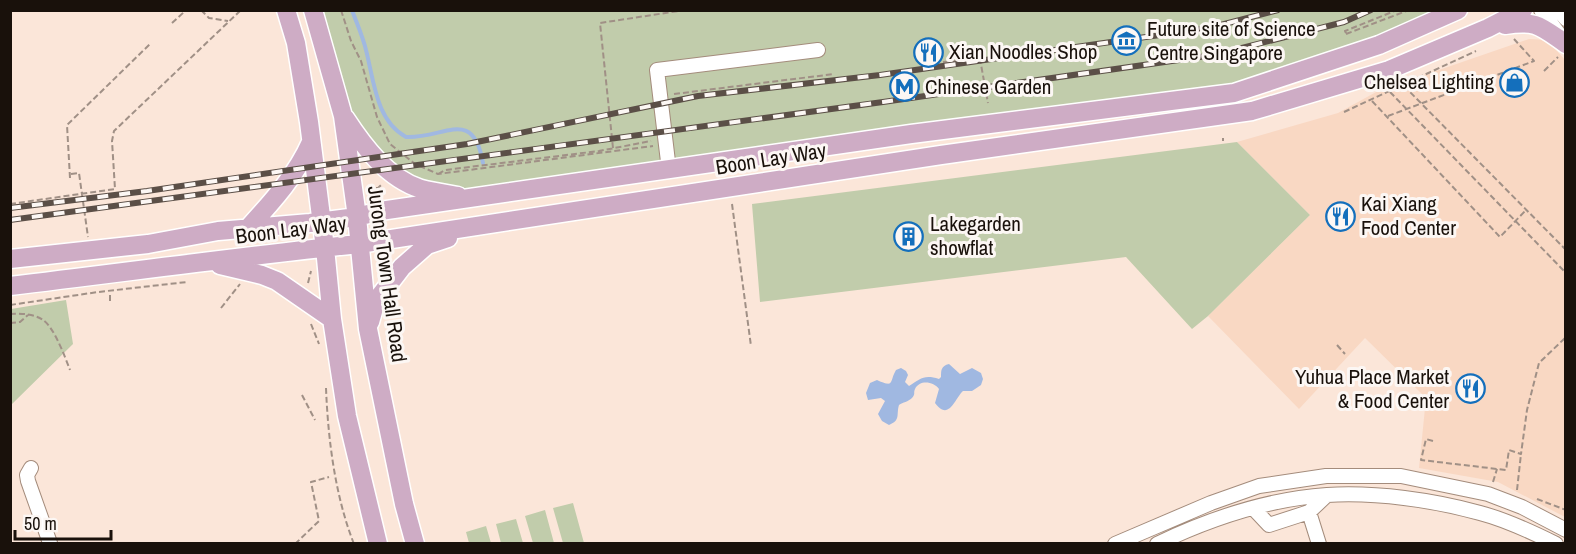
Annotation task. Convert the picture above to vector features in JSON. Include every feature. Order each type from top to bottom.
[{"type":"main road","points":[[286,10],[296,43],[312,141],[332,319],[347,416],[378,543]]},
{"type":"main road","name":"Jurong Town Hall Road","points":[[314,10],[343,116],[357,217],[368,330],[415,543]]},
{"type":"main road","name":"Boon Lay Way","points":[[10,259],[148,244],[249,227],[357,217],[380,211],[911,134],[1234,93],[1379,45],[1427,17],[1458,10]]},
{"type":"main road","name":"Boon Lay Way","points":[[10,286],[359,244],[941,155],[1252,111],[1389,70],[1488,28],[1523,10]]},
{"type":"main road","points":[[1488,28],[1524,22],[1537,24],[1563,48]]},
{"type":"main road","points":[[343,116],[376,160],[405,182],[422,189],[475,199]]},
{"type":"main road","points":[[249,227],[302,161],[312,141]]},
{"type":"main road","points":[[368,330],[376,301],[402,267],[426,245],[490,224]]},
{"type":"main road","points":[[210,263],[262,275],[277,281],[332,319]]},
{"type":"street","points":[[1541,10],[1563,48]]},
{"type":"street","points":[[1558,10],[1566,19]]},
{"type":"street","points":[[669,170],[657,70],[818,50]]},
{"type":"street","points":[[31,468],[27,475],[28,481],[50,543]]},
{"type":"street","points":[[1115,543],[1211,503],[1259,486],[1326,477],[1401,476],[1488,494],[1522,507],[1566,530]]},
{"type":"street","points":[[1253,508],[1269,525],[1309,512],[1327,495]]},
{"type":"street","points":[[1157,543],[1219,518],[1253,508],[1327,495],[1392,497],[1470,511],[1514,525],[1556,543]]},
{"type":"street","points":[[1309,512],[1318,543]]},
{"type":"path","points":[[172,23],[184,12],[183,10]]},
{"type":"path","points":[[201,10],[209,18],[230,22]]},
{"type":"path","points":[[10,204],[115,189],[112,141],[114,131],[240,10]]},
{"type":"path","points":[[341,10],[351,40],[362,61],[369,95],[380,127],[390,144],[405,158],[438,174],[659,146],[664,138]]},
{"type":"path","points":[[613,148],[600,23],[686,10]]},
{"type":"path","points":[[1397,10],[1345,31],[1346,34],[1409,10]]},
{"type":"path","points":[[1387,117],[1534,61],[1510,35]]},
{"type":"path","points":[[87,231],[79,173],[70,176],[67,124],[151,43]]},
{"type":"path","points":[[1544,71],[1563,48]]},
{"type":"path","points":[[1344,112],[1478,50]]},
{"type":"path","points":[[943,62],[980,59],[988,103]]},
{"type":"path","points":[[675,104],[674,93],[834,74]]},
{"type":"path","points":[[1404,86],[1566,250]]},
{"type":"path","points":[[1390,92],[1566,273]]},
{"type":"path","points":[[1371,100],[1500,237],[1526,210]]},
{"type":"path","points":[[438,174],[445,170],[613,148],[664,138]]},
{"type":"path","points":[[732,204],[751,346]]},
{"type":"path","points":[[10,305],[187,282]]},
{"type":"path","points":[[221,308],[240,284]]},
{"type":"path","points":[[110,295],[110,301]]},
{"type":"path","points":[[10,314],[21,313],[44,320],[60,343],[70,370]]},
{"type":"path","points":[[10,323],[20,322],[28,315]]},
{"type":"path","points":[[309,320],[321,350]]},
{"type":"path","points":[[1517,491],[1527,410],[1539,363],[1566,337]]},
{"type":"path","points":[[1336,345],[1345,354]]},
{"type":"path","points":[[326,384],[328,436],[342,503],[354,543]]},
{"type":"path","points":[[302,395],[315,420]]},
{"type":"path","points":[[1421,466],[1426,439],[1433,441]]},
{"type":"path","points":[[1421,460],[1506,470],[1509,450],[1521,454]]},
{"type":"path","points":[[1492,482],[1497,469]]},
{"type":"path","points":[[295,543],[318,521],[311,482],[329,477]]},
{"type":"shaded area","points":[[1529,39],[1547,40],[1565,60],[1565,517],[1498,482],[1419,468],[1426,398],[1365,338],[1299,409],[1208,316],[1310,215],[1237,142],[1338,113],[1378,91]]},
{"type":"green space","points":[[313,11],[1458,11],[1234,93],[475,199],[422,189],[354,132]]},
{"type":"green space","points":[[1237,142],[1310,215],[1192,329],[1126,257],[760,302],[752,204]]},
{"type":"green space","points":[[66,300],[73,344],[11,405],[11,309]]},
{"type":"green space","points":[[573,503],[584,543],[563,543],[553,508]]},
{"type":"green space","points":[[545,510],[554,543],[533,543],[525,516]]},
{"type":"green space","points":[[516,519],[523,543],[501,543],[496,524]]},
{"type":"green space","points":[[486,526],[491,543],[469,543],[466,532]]},
{"type":"water","points":[[949,364],[960,374],[972,368],[981,373],[983,379],[981,385],[972,391],[963,391],[948,409],[944,410],[935,403],[939,389],[927,383],[917,386],[912,398],[899,405],[897,419],[889,425],[882,421],[878,414],[885,401],[881,398],[868,400],[866,393],[870,383],[877,380],[889,384],[896,370],[901,368],[906,371],[908,375],[905,382],[909,386],[926,377],[939,379],[943,367]]},
{"type":"waterway","points":[[352,10],[365,45],[374,87],[388,121],[406,137],[455,129],[464,130],[472,135],[483,163]]},
{"type":"railway","points":[[10,208],[147,191],[467,144],[698,96],[880,75],[1209,28],[1278,10]]},
{"type":"railway","points":[[10,220],[1214,55],[1344,22],[1371,10]]},
{"type":"place","name":"Future site of Science Centre Singapore","points":[[1126,41]]},
{"type":"place","name":"Xian Noodles Shop","points":[[928,52]]},
{"type":"place","name":"Chelsea Lighting","points":[[1515,82]]},
{"type":"place","name":"Chinese Garden","points":[[904,87]]},
{"type":"place","name":"Kai Xiang Food Center","points":[[1340,216]]},
{"type":"place","name":"Lakegarden showflat","points":[[909,236]]},
{"type":"place","name":"Yuhua Place Market & Food Center","points":[[1470,389]]}]
